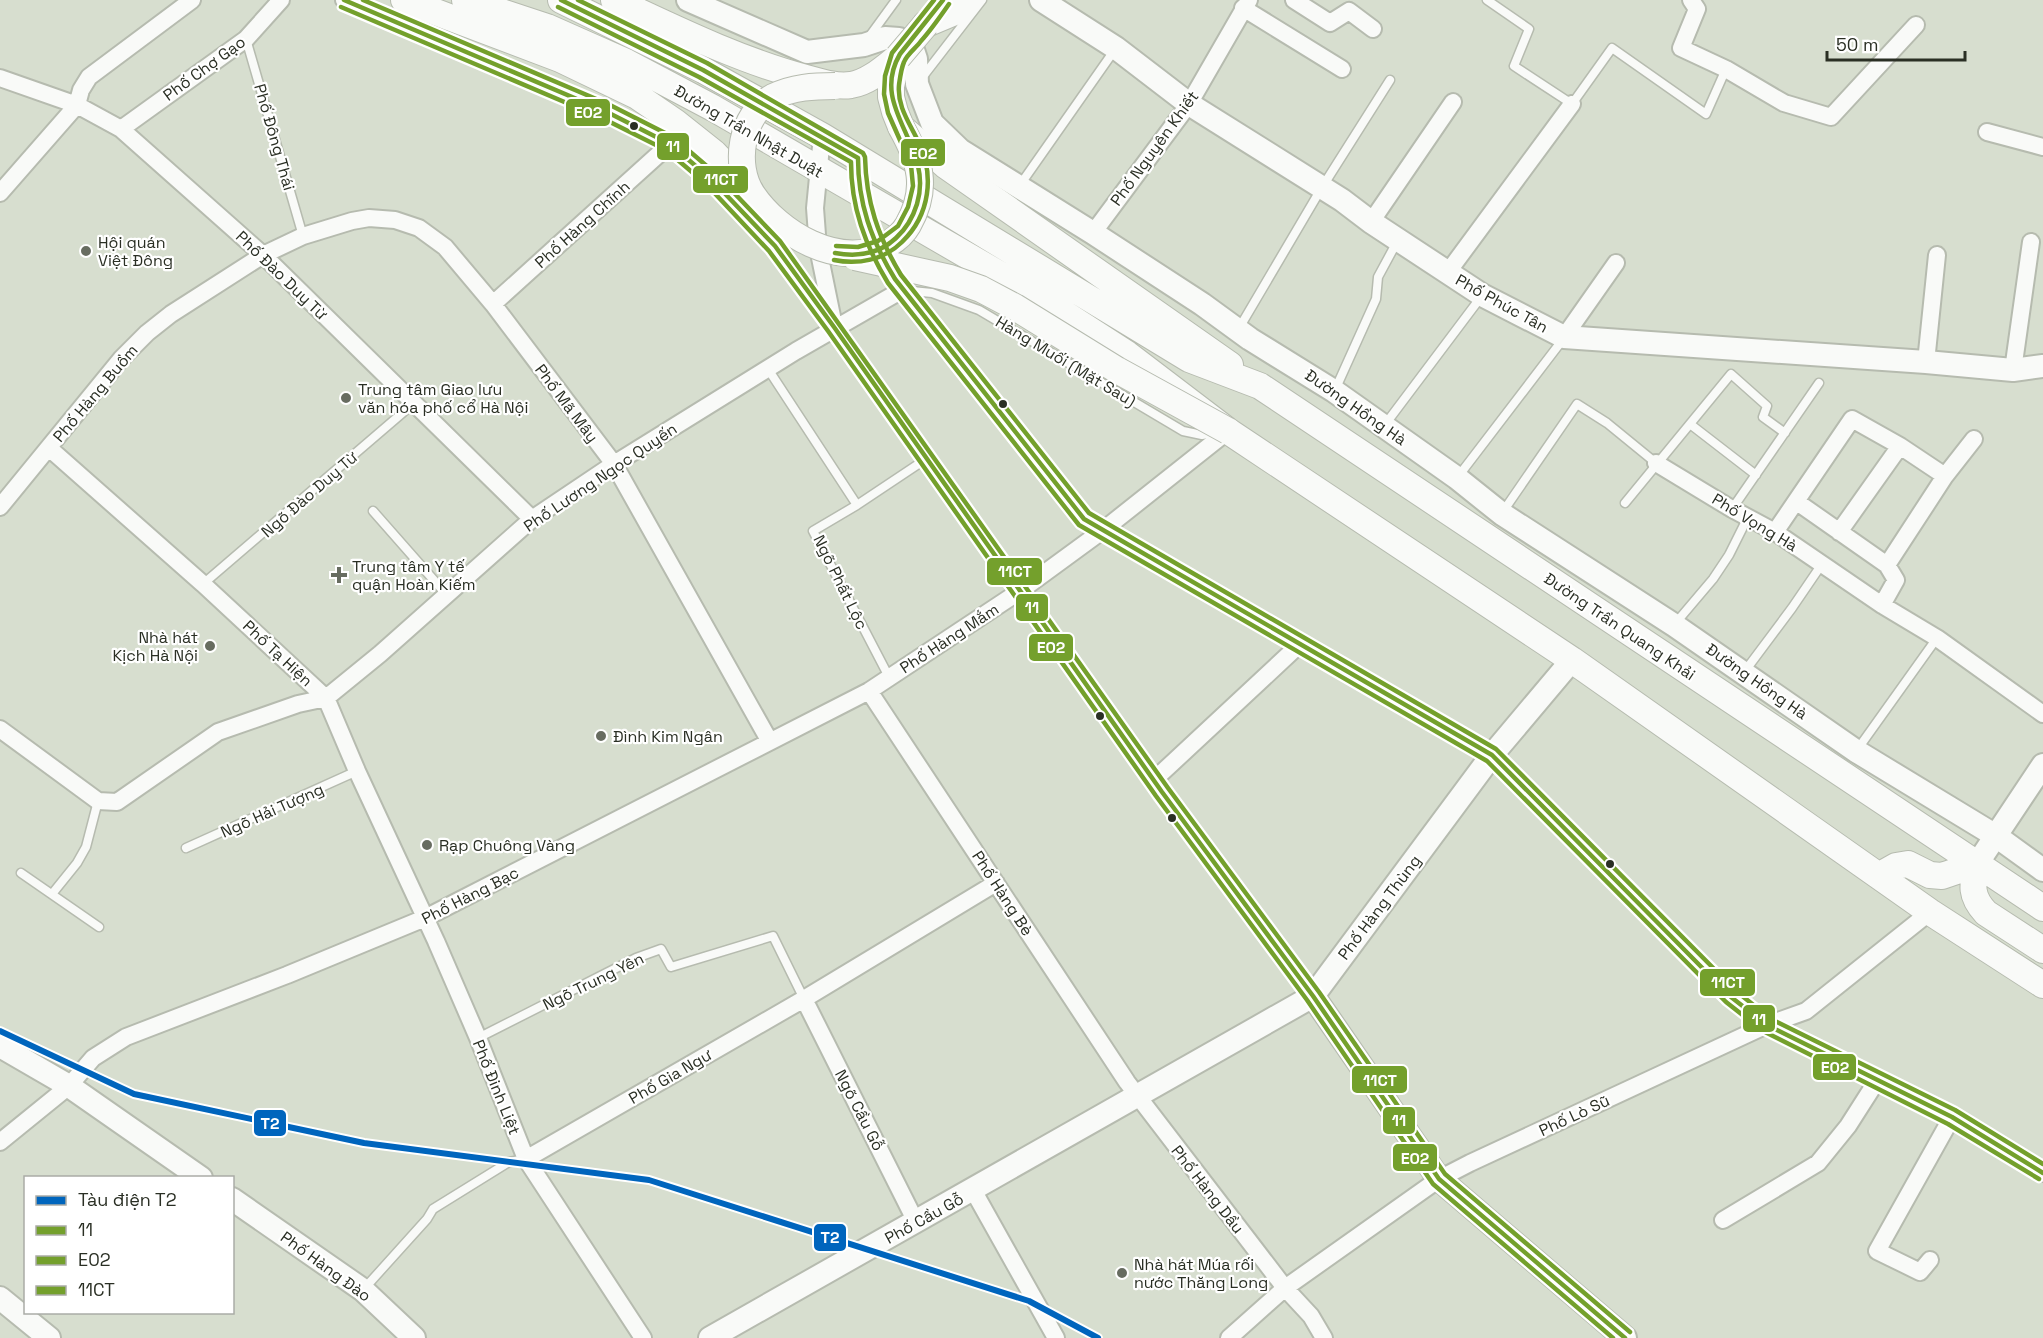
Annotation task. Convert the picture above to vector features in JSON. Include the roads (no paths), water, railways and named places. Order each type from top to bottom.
[{"type":"main road","name":"Đường Trần Nhật Duật","points":[[465,0],[547,27],[626,62],[712,108],[1064,313],[1126,354],[1228,431]]},
{"type":"main road","name":"Đường Trần Nhật Duật","points":[[561,0],[703,70],[1195,351]]},
{"type":"main road","points":[[614,0],[695,38],[783,72],[835,86]]},
{"type":"main road","points":[[751,192],[744,171],[742,150],[748,127],[757,110],[771,98],[785,92],[808,86],[853,85],[873,77],[898,57],[928,12],[943,0]]},
{"type":"main road","points":[[928,12],[957,10],[965,0]]},
{"type":"main road","points":[[408,2],[560,59],[637,96],[714,153],[766,210],[807,242],[840,254],[950,278],[981,289],[1015,307],[1118,370],[1228,431],[1572,660],[1930,912],[2043,985]]},
{"type":"main road","points":[[840,254],[859,255],[890,244],[904,231],[914,214],[921,194],[915,153],[894,112],[891,97],[891,86],[898,57]]},
{"type":"main road","points":[[901,127],[945,165],[1195,351]]},
{"type":"main road","name":"Đường Trần Quang Khải","points":[[1195,351],[1260,386],[2043,908]]},
{"type":"main road","points":[[1880,875],[1896,866],[1908,864],[1930,875],[1942,876],[1977,864]]},
{"type":"main road","points":[[1977,864],[1972,885],[1978,905],[1986,913],[2043,950]]},
{"type":"street","points":[[0,193],[77,105],[81,90],[89,77],[192,0]]},
{"type":"street","name":"Phố Chợ Gạo","points":[[121,129],[246,39],[281,0]]},
{"type":"street","points":[[344,0],[605,111],[670,144],[711,178],[775,246],[834,327],[1154,780],[1313,996],[1439,1179],[1625,1338]]},
{"type":"street","name":"Đường Hồng Hà","points":[[688,0],[807,52],[864,45],[885,38],[899,39],[913,50],[916,59],[917,84],[932,123],[960,150],[1093,233],[1334,391],[1457,478],[1502,514],[1674,625],[1856,751],[1996,836],[2043,870]]},
{"type":"street","name":"Phố Phúc Tân","points":[[1041,0],[1116,48],[1189,104],[1342,201],[1482,295],[1564,337],[2013,370],[2043,366]]},
{"type":"street","points":[[1294,0],[1330,23],[1349,11],[1373,29]]},
{"type":"street","points":[[1691,0],[1697,9],[1681,48],[1726,69],[1784,103],[1831,117],[1916,25]]},
{"type":"street","points":[[1242,3],[1342,69]]},
{"type":"street","name":"Phố Nguyên Khiết","points":[[1093,233],[1189,104],[1242,3]]},
{"type":"street","name":"Phố Đào Duy Từ","points":[[0,78],[77,105],[121,129],[263,255],[532,519]]},
{"type":"street","points":[[1371,222],[1453,102]]},
{"type":"street","points":[[1448,272],[1572,104]]},
{"type":"street","points":[[1987,132],[2043,147]]},
{"type":"street","points":[[822,136],[815,208],[818,248],[834,327]]},
{"type":"street","name":"Phố Hàng Chĩnh","points":[[493,304],[670,144]]},
{"type":"street","points":[[858,158],[859,194],[877,251],[902,290],[1084,519],[1492,755],[1731,997],[1767,1025],[1952,1117],[2043,1173]]},
{"type":"street","name":"Phố Mã Mây","points":[[263,255],[303,236],[369,218],[395,220],[419,228],[445,247],[493,304],[614,464],[769,740]]},
{"type":"street","points":[[2013,370],[2031,242]]},
{"type":"street","name":"Phố Hàng Buồm","points":[[0,507],[121,359],[147,333],[171,314],[263,255]]},
{"type":"street","points":[[1926,362],[1937,255]]},
{"type":"street","points":[[1564,337],[1616,263]]},
{"type":"street","name":"Phố Lương Ngọc Quyến","points":[[98,801],[117,802],[218,732],[298,704],[326,698],[380,654],[532,519],[614,464],[834,327],[902,290]]},
{"type":"street","points":[[1775,532],[1851,419],[1900,446],[1945,476]]},
{"type":"street","name":"Phố Hàng Mắm","points":[[869,691],[1020,591],[1102,531],[1228,431]]},
{"type":"street","points":[[1887,565],[1945,476],[1974,439]]},
{"type":"street","points":[[1839,532],[1900,446]]},
{"type":"street","name":"Phố Tạ Hiện","points":[[49,448],[203,584],[326,698],[425,918]]},
{"type":"street","name":"Phố Vọng Hà","points":[[1656,463],[1775,532],[1882,605],[1937,638],[2043,714]]},
{"type":"street","points":[[1797,502],[1887,565],[1896,580],[1882,605]]},
{"type":"street","points":[[1154,780],[1300,644]]},
{"type":"street","name":"Phố Hàng Thùng","points":[[1137,1095],[1313,996],[1492,755],[1572,660]]},
{"type":"street","name":"Phố Hàng Bạc","points":[[0,1142],[69,1086],[93,1058],[126,1037],[298,971],[425,918],[769,740],[869,691]]},
{"type":"street","name":"Phố Hàng Bè","points":[[869,691],[1126,1082],[1137,1095]]},
{"type":"street","points":[[0,729],[98,801]]},
{"type":"street","points":[[1977,864],[2043,765]]},
{"type":"street","name":"Phố Gia Ngư","points":[[526,1159],[804,999],[996,883]]},
{"type":"street","name":"Phố Lò Sũ","points":[[1229,1338],[1285,1288],[1439,1179],[1767,1025],[1806,1011],[1930,912]]},
{"type":"street","name":"Phố Đinh Liệt","points":[[425,918],[478,1038],[526,1159],[643,1338]]},
{"type":"street","name":"Ngõ Cầu Gỗ","points":[[804,999],[916,1222]]},
{"type":"street","points":[[0,1046],[69,1086],[198,1176]]},
{"type":"street","points":[[1723,1220],[1818,1163],[1848,1126],[1878,1079]]},
{"type":"street","name":"Phố Cầu Gỗ","points":[[710,1338],[1137,1095]]},
{"type":"street","name":"Phố Hàng Dầu","points":[[1137,1095],[1285,1288],[1311,1316],[1324,1338]]},
{"type":"street","points":[[1930,1260],[1920,1272],[1877,1251],[1952,1117]]},
{"type":"street","points":[[973,1190],[1056,1338]]},
{"type":"street","name":"Phố Hàng Đào","points":[[234,1200],[363,1290],[414,1338]]},
{"type":"street","points":[[0,1298],[49,1338]]},
{"type":"lane","points":[[864,45],[896,0]]},
{"type":"lane","points":[[917,84],[982,0]]},
{"type":"lane","points":[[1487,0],[1529,29],[1515,66],[1572,104],[1612,48],[1706,114],[1726,69]]},
{"type":"lane","name":"Phố Đông Thái","points":[[246,39],[303,236]]},
{"type":"lane","points":[[1018,188],[1116,48]]},
{"type":"lane","points":[[1238,330],[1321,189],[1390,80]]},
{"type":"lane","points":[[1334,391],[1376,299],[1378,277],[1399,240]]},
{"type":"lane","name":"Hàng Muối (Mặt Sau)","points":[[902,290],[932,293],[979,309],[1183,431],[1202,435],[1228,431]]},
{"type":"lane","points":[[1384,426],[1482,295]]},
{"type":"lane","points":[[1457,478],[1564,337]]},
{"type":"lane","points":[[768,369],[857,504]]},
{"type":"lane","points":[[1625,503],[1731,374],[1767,406],[1762,417],[1785,433]]},
{"type":"lane","points":[[1732,509],[1818,383]]},
{"type":"lane","name":"Ngõ Đào Duy Từ","points":[[203,584],[414,403]]},
{"type":"lane","name":"Phố Vọng Hà","points":[[1502,514],[1576,404],[1607,423],[1656,463]]},
{"type":"lane","points":[[1690,423],[1756,475]]},
{"type":"lane","name":"Ngõ Phất Lộc","points":[[889,677],[813,531],[926,459]]},
{"type":"lane","points":[[373,512],[446,594]]},
{"type":"lane","points":[[1674,625],[1713,579],[1729,555],[1748,517]]},
{"type":"lane","points":[[1744,672],[1822,564]]},
{"type":"lane","points":[[1856,751],[1937,638]]},
{"type":"lane","name":"Ngõ Hải Tượng","points":[[186,848],[357,771]]},
{"type":"lane","points":[[52,894],[77,863],[86,847],[98,801]]},
{"type":"lane","points":[[21,873],[99,927]]},
{"type":"lane","name":"Ngõ Trung Yên","points":[[478,1038],[636,958],[661,949],[671,967],[773,936],[804,999]]},
{"type":"lane","name":"Phố Gia Ngư","points":[[363,1290],[427,1219],[433,1209],[509,1162],[526,1159]]},
{"type":"metro line","name":"T2","points":[[0,1031],[134,1094],[364,1143],[649,1180],[1029,1301],[1098,1338]]},
{"type":"place","name":"Hội quán Việt Đông","points":[[86,251]]},
{"type":"place","name":"Trung tâm Giao lưu văn hóa phố cổ Hà Nội","points":[[346,398]]},
{"type":"place","name":"Trung tâm Y tế quận Hoàn Kiếm","points":[[339,575]]},
{"type":"place","name":"Nhà hát Kịch Hà Nội","points":[[210,646]]},
{"type":"place","name":"Đình Kim Ngân","points":[[601,736]]},
{"type":"place","name":"Rạp Chuông Vàng","points":[[427,845]]},
{"type":"place","name":"Nhà hát Múa rối nước Thăng Long","points":[[1122,1273]]}]
